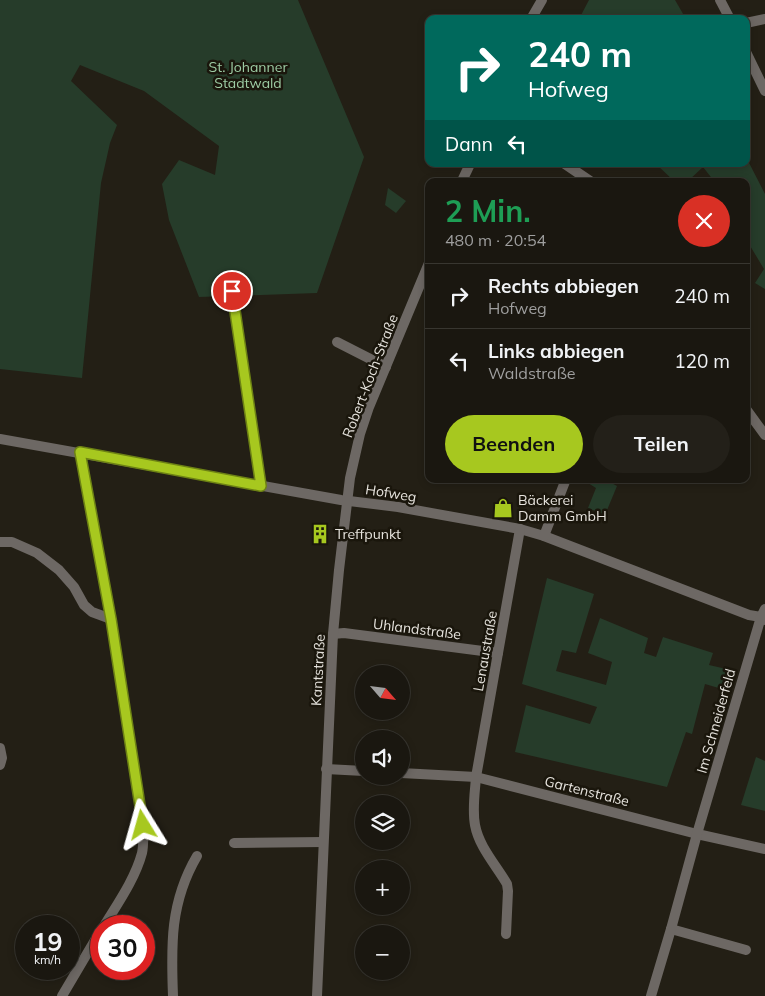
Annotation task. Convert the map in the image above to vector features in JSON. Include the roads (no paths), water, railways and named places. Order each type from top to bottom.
[{"type":"street","points":[[533,15],[542,0]]},
{"type":"street","points":[[720,0],[728,15]]},
{"type":"street","points":[[750,22],[765,19]]},
{"type":"street","points":[[750,60],[765,91]]},
{"type":"street","points":[[569,167],[586,178]]},
{"type":"street","name":"Robert-Koch-Straße","points":[[347,501],[360,434],[425,273]]},
{"type":"street","points":[[232,291],[261,486]]},
{"type":"street","points":[[337,342],[386,367]]},
{"type":"street","points":[[750,414],[765,435]]},
{"type":"street","name":"Hofweg","points":[[0,439],[347,501],[398,507],[520,529],[544,536],[749,615],[764,615]]},
{"type":"street","points":[[80,452],[111,619],[143,825],[142,851],[137,867],[111,915]]},
{"type":"street","points":[[544,536],[564,483]]},
{"type":"street","name":"Kantstraße","points":[[317,996],[333,634],[347,501]]},
{"type":"street","name":"Lenaustraße","points":[[506,934],[507,884],[483,847],[475,824],[474,812],[476,777],[520,529]]},
{"type":"street","points":[[0,542],[12,542],[37,553],[58,570],[74,587],[84,605],[92,612],[111,619]]},
{"type":"street","name":"Im Schneiderfeld","points":[[651,996],[697,834],[764,615]]},
{"type":"street","name":"Uhlandstraße","points":[[333,634],[344,633],[498,653]]},
{"type":"street","points":[[0,748],[2,758],[0,765]]},
{"type":"street","points":[[326,769],[355,771]]},
{"type":"street","name":"Gartenstraße","points":[[410,773],[476,777],[697,834],[765,849]]},
{"type":"street","points":[[234,843],[323,842]]},
{"type":"street","points":[[174,996],[172,943],[174,916],[188,870],[197,856]]},
{"type":"street","points":[[671,929],[746,950]]},
{"type":"street","points":[[62,996],[90,949]]},
{"type":"place","name":"Bäckerei Damm GmbH","points":[[503,508]]},
{"type":"place","name":"Treffpunkt","points":[[320,534]]},
{"type":"park label","name":"St. Johanner Stadtwald","points":[[248,76]]}]
